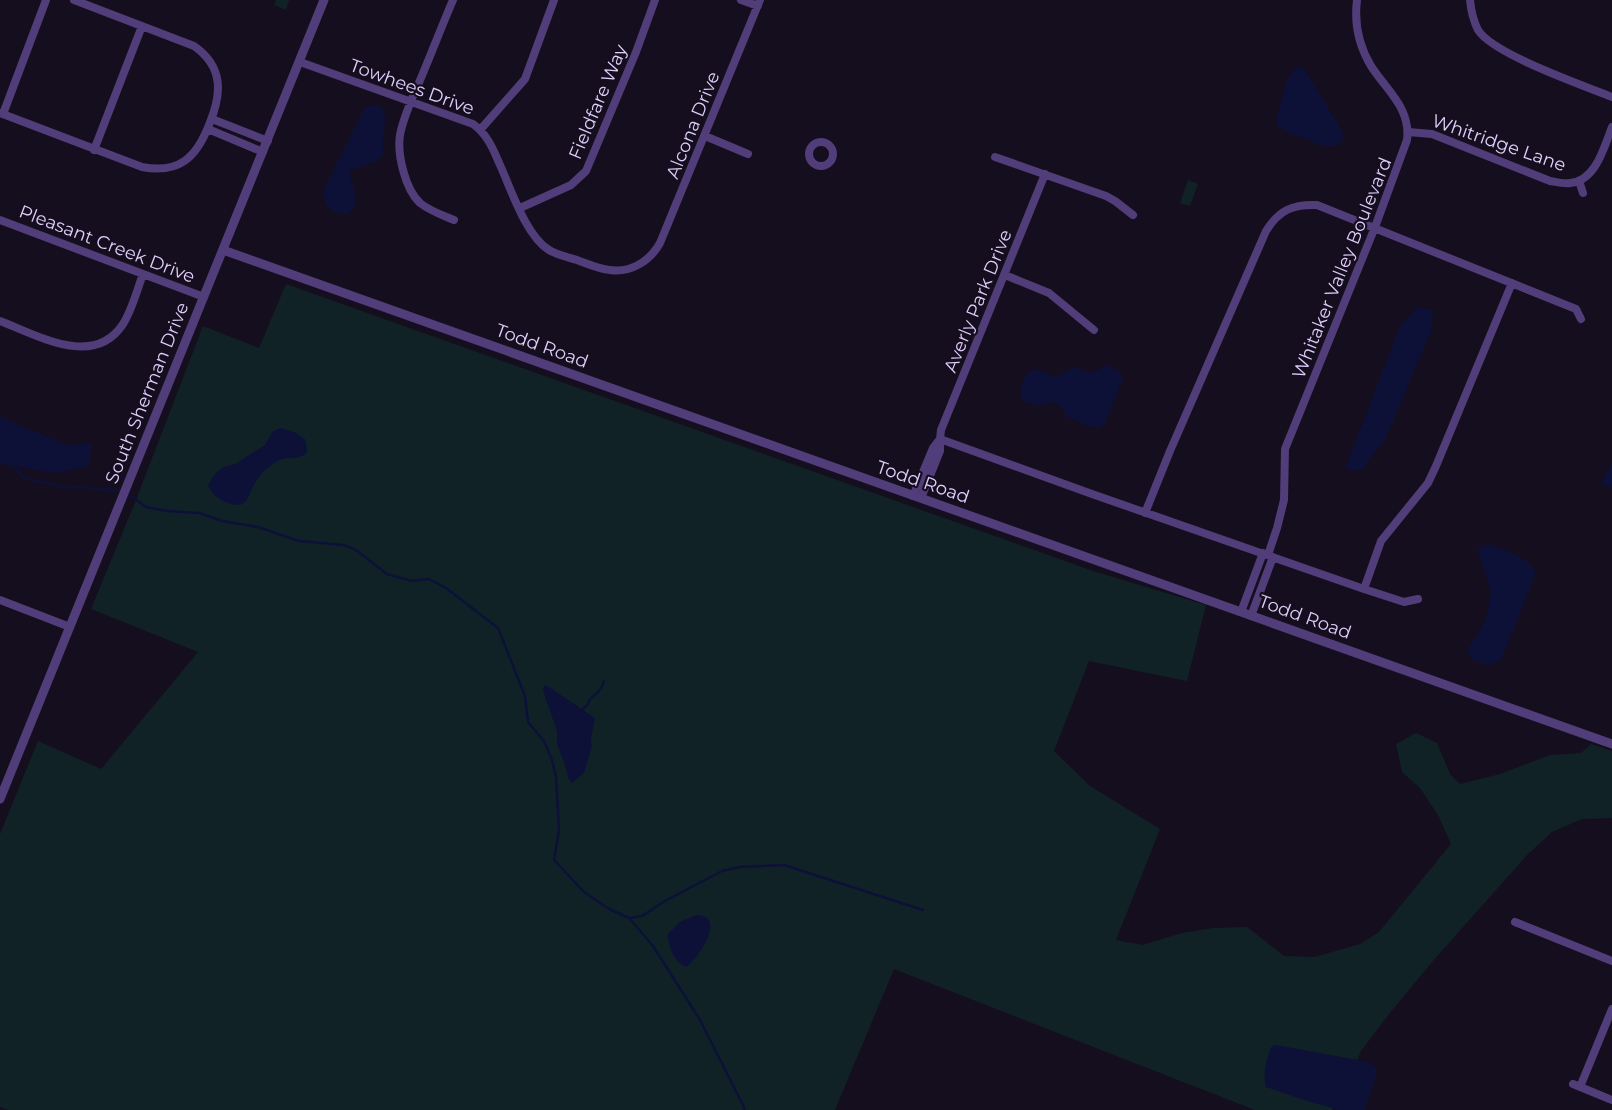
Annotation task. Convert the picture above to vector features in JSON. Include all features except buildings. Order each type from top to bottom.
[{"type":"street","points":[[46,0],[1,114],[142,167],[156,170],[183,163],[201,145],[218,100],[219,86],[216,73],[206,56],[194,46],[74,0]]},
{"type":"street","name":"South Sherman Drive","points":[[0,798],[324,0]]},
{"type":"street","points":[[453,0],[411,101],[399,141],[407,183],[414,196],[431,211],[454,220]]},
{"type":"street","points":[[480,130],[525,79],[554,0]]},
{"type":"street","name":"Fieldfare Way","points":[[520,208],[571,185],[586,171],[636,52],[655,0]]},
{"type":"street","points":[[741,0],[759,3]]},
{"type":"street","name":"Whitaker Valley Boulevard","points":[[1251,616],[1284,500],[1285,449],[1375,227],[1405,148],[1408,132],[1402,107],[1373,68],[1363,50],[1356,26],[1357,0]]},
{"type":"street","points":[[1470,0],[1471,14],[1479,31],[1492,44],[1512,56],[1612,97]]},
{"type":"street","name":"Alcona Drive","points":[[648,258],[661,241],[759,3]]},
{"type":"street","points":[[94,150],[142,26]]},
{"type":"street","name":"Towhees Drive","points":[[300,62],[470,122],[480,130],[491,144],[534,236],[547,248],[598,268],[614,271],[633,268],[648,258]]},
{"type":"street","points":[[212,119],[268,141]]},
{"type":"street","points":[[1583,193],[1580,181],[1590,174],[1612,127]]},
{"type":"street","points":[[208,129],[263,152]]},
{"type":"street","name":"Whitridge Lane","points":[[1408,132],[1432,134],[1550,181],[1570,183],[1580,181]]},
{"type":"street","points":[[704,136],[748,154]]},
{"type":"street","points":[[995,157],[1108,197],[1133,215]]},
{"type":"street","name":"Averly Park Drive","points":[[917,497],[940,451],[941,430],[1045,174]]},
{"type":"street","points":[[1145,513],[1170,450],[1266,231],[1273,219],[1286,210],[1303,204],[1317,205],[1576,309],[1581,319]]},
{"type":"street","name":"Pleasant Creek Drive","points":[[0,220],[204,297]]},
{"type":"street","name":"Todd Road","points":[[223,250],[1612,744]]},
{"type":"street","points":[[0,321],[72,347],[89,347],[99,344],[111,337],[123,324],[143,274]]},
{"type":"street","points":[[1004,275],[1049,293],[1094,330]]},
{"type":"street","points":[[1364,589],[1381,541],[1428,483],[1512,283]]},
{"type":"street","points":[[940,439],[1364,589],[1404,602],[1418,599]]},
{"type":"street","name":"Whitaker Valley Boulevard","points":[[1241,612],[1268,555]]},
{"type":"street","points":[[0,600],[70,627]]},
{"type":"street","points":[[1515,922],[1612,961]]},
{"type":"street","points":[[1612,1009],[1577,1085],[1612,1100]]},
{"type":"shaded area","points":[[276,0],[289,0],[286,10],[274,5]]},
{"type":"shaded area","points":[[1303,67],[1344,134],[1338,146],[1324,146],[1279,127],[1276,119],[1288,78],[1296,68]]},
{"type":"shaded area","points":[[370,105],[377,105],[384,111],[383,155],[377,161],[351,170],[356,198],[355,203],[348,214],[337,213],[326,204],[324,189],[363,111]]},
{"type":"shaded area","points":[[1188,180],[1198,184],[1190,206],[1180,203]]},
{"type":"shaded area","points":[[286,284],[1093,571],[1206,605],[1187,681],[1089,661],[1054,751],[1090,786],[1160,829],[1116,940],[1142,945],[1182,933],[1213,928],[1247,927],[1284,956],[1315,957],[1360,944],[1379,932],[1451,844],[1438,815],[1420,788],[1402,772],[1396,744],[1416,733],[1437,743],[1450,774],[1460,784],[1500,774],[1550,755],[1581,753],[1591,744],[1612,751],[1612,818],[1582,819],[1552,832],[1527,855],[1432,962],[1389,1014],[1361,1051],[1345,1088],[1332,1110],[1255,1110],[894,969],[835,1110],[8,1110],[0,1107],[0,834],[38,741],[101,769],[198,652],[91,609],[134,505],[203,326],[259,348]]},
{"type":"shaded area","points":[[1417,307],[1433,311],[1431,331],[1385,440],[1360,471],[1345,469],[1399,328]]},
{"type":"shaded area","points":[[1105,365],[1119,371],[1123,378],[1105,423],[1099,428],[1067,417],[1062,407],[1051,402],[1038,406],[1021,401],[1022,383],[1033,369],[1057,377],[1074,367],[1093,372]]},
{"type":"shaded area","points":[[0,417],[67,445],[92,443],[89,466],[55,473],[0,464]]},
{"type":"shaded area","points":[[281,428],[294,432],[305,439],[306,454],[279,460],[270,466],[257,480],[247,499],[241,505],[228,503],[214,494],[208,486],[213,476],[223,467],[235,464],[265,445],[273,431]]},
{"type":"shaded area","points":[[1612,463],[1612,488],[1601,483]]},
{"type":"shaded area","points":[[1489,544],[1522,558],[1528,562],[1536,573],[1501,660],[1488,665],[1473,660],[1467,650],[1486,618],[1491,593],[1477,549]]},
{"type":"shaded area","points":[[546,685],[595,718],[591,738],[592,746],[584,773],[572,783],[569,780],[557,744],[557,731],[543,691]]},
{"type":"shaded area","points":[[697,915],[706,917],[710,922],[710,930],[703,947],[686,967],[672,953],[668,934],[681,921]]},
{"type":"shaded area","points":[[1276,1045],[1369,1062],[1376,1067],[1377,1073],[1365,1110],[1339,1110],[1266,1087],[1265,1072],[1267,1062],[1271,1047]]},
{"type":"waterway","points":[[12,466],[25,478],[59,486],[116,490],[131,496],[146,507],[167,511],[199,513],[222,521],[258,527],[299,541],[344,545],[356,550],[387,574],[412,581],[429,579],[446,588],[498,628],[525,696],[528,722],[544,741],[552,760],[556,777],[559,830],[554,860],[584,892],[609,909],[629,918],[642,916],[665,901],[722,871],[740,867],[784,865],[923,910]]},
{"type":"waterway","points":[[583,709],[600,690],[604,681]]},
{"type":"waterway","points":[[629,918],[653,946],[700,1020],[744,1110]]}]
